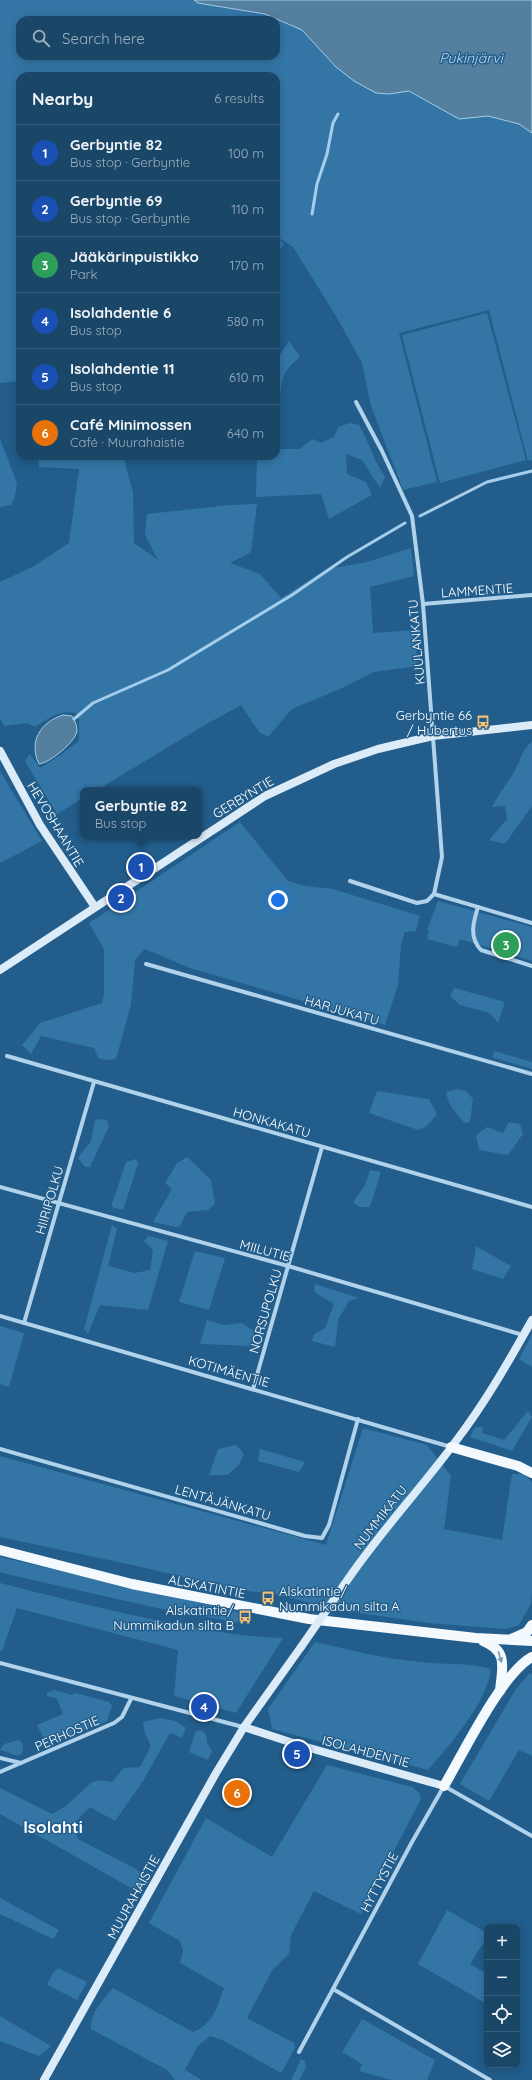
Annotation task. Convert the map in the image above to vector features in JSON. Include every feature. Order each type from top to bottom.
[{"type":"main road","points":[[451,1447],[518,1466],[532,1472]]},
{"type":"main road","name":"ALSKATINTIE","points":[[0,1550],[132,1584],[309,1619],[476,1638],[532,1640]]},
{"type":"main road","points":[[507,1640],[527,1632],[532,1625]]},
{"type":"main road","points":[[476,1638],[494,1645],[499,1651],[502,1661],[500,1691]]},
{"type":"main road","points":[[444,1786],[500,1691],[522,1663],[532,1657]]},
{"type":"street","name":"KUULANKATU","points":[[356,402],[382,451],[412,516],[423,604],[442,857],[434,894]]},
{"type":"street","name":"LAMMENTIE","points":[[423,604],[532,595]]},
{"type":"street","name":"GERBYNTIE","points":[[202,837],[265,796],[334,764],[378,749],[433,736],[532,725]]},
{"type":"street","name":"HEVOSHAANTIE","points":[[0,752],[40,825],[95,907]]},
{"type":"street","name":"GERBYNTIE","points":[[0,970],[199,839]]},
{"type":"street","points":[[350,881],[417,903],[427,901],[434,894],[532,922]]},
{"type":"street","points":[[478,907],[473,922],[472,933],[475,944],[481,950],[532,966]]},
{"type":"street","name":"HARJUKATU","points":[[146,964],[532,1074]]},
{"type":"street","name":"HONKAKATU","points":[[7,1056],[532,1207]]},
{"type":"street","name":"HIIRIPOLKU","points":[[24,1323],[94,1082]]},
{"type":"street","name":"NORSUPOLKU","points":[[253,1389],[322,1147]]},
{"type":"street","name":"MIILUTIE","points":[[0,1187],[288,1266],[524,1335]]},
{"type":"street","name":"KOTIMÄENTIE","points":[[0,1316],[451,1447]]},
{"type":"street","name":"NUMMIKATU","points":[[244,1727],[372,1545],[451,1447],[481,1405],[532,1320]]},
{"type":"street","name":"LENTÄJÄNKATU","points":[[0,1449],[297,1533],[322,1538],[329,1525],[358,1419]]},
{"type":"street","name":"ISOLAHDENTIE","points":[[0,1663],[131,1699],[244,1727],[299,1745],[444,1786],[532,1836]]},
{"type":"street","name":"PERHOSTIE","points":[[0,1772],[114,1723],[122,1717],[131,1699]]},
{"type":"street","name":"MUURAHAISTIE","points":[[44,2080],[216,1772],[244,1727]]},
{"type":"street","points":[[0,1758],[21,1764]]},
{"type":"street","name":"HYTTYSTIE","points":[[299,2052],[412,1842],[444,1786]]},
{"type":"street","points":[[333,1989],[490,2080]]},
{"type":"shaded area","points":[[0,0],[194,0],[198,3],[270,16],[16,16],[16,60],[280,60],[280,20],[302,30],[336,67],[389,94],[409,91],[459,119],[488,116],[519,124],[532,133],[532,460],[528,461],[489,310],[399,333],[437,482],[403,490],[371,406],[362,363],[336,316],[293,247],[280,239],[280,72],[16,72],[16,381],[0,383]]},
{"type":"shaded area","points":[[280,240],[284,243],[280,250]]},
{"type":"shaded area","points":[[487,313],[526,460],[440,483],[402,335]]},
{"type":"shaded area","points":[[289,341],[300,357],[286,372],[282,380],[280,391],[280,355]]},
{"type":"shaded area","points":[[350,423],[359,425],[366,438],[385,477],[380,488],[362,460],[346,454],[347,474],[366,482],[372,495],[329,519],[321,494],[256,497],[257,460],[280,460],[280,449],[300,449],[313,439],[321,443],[334,437],[338,427]]},
{"type":"shaded area","points":[[0,439],[17,483],[15,496],[11,505],[0,507]]},
{"type":"shaded area","points":[[38,460],[124,460],[133,492],[134,543],[158,560],[145,535],[147,514],[230,505],[257,504],[251,552],[230,563],[260,574],[281,598],[327,569],[367,562],[411,548],[414,576],[370,587],[373,633],[415,630],[417,666],[374,672],[340,689],[292,709],[268,737],[259,732],[241,705],[203,726],[102,787],[80,787],[80,800],[57,814],[25,761],[30,754],[40,768],[79,741],[79,721],[76,713],[70,712],[59,714],[35,727],[27,723],[4,726],[0,718],[0,582],[34,566],[69,543],[79,469],[39,467]]},
{"type":"shaded area","points":[[532,742],[532,806],[505,844],[489,840],[507,819],[505,806],[492,807],[512,775],[524,751]]},
{"type":"shaded area","points":[[0,771],[42,841],[0,863]]},
{"type":"shaded area","points":[[240,822],[288,881],[305,886],[333,889],[420,916],[416,931],[405,932],[401,944],[398,985],[385,1025],[190,968],[145,949],[135,960],[131,1005],[116,1059],[107,1060],[98,1058],[94,1048],[41,1036],[31,1054],[22,1045],[40,1023],[102,1003],[104,993],[104,949],[89,923]]},
{"type":"shaded area","points":[[438,901],[532,927],[532,961],[460,939],[457,947],[427,939],[429,931],[427,930]]},
{"type":"shaded area","points":[[454,988],[505,1002],[498,1023],[490,1013],[460,1005],[450,996]]},
{"type":"shaded area","points":[[494,1051],[532,1062],[532,1069],[492,1057]]},
{"type":"shaded area","points":[[457,1089],[466,1091],[473,1099],[470,1122],[465,1123],[456,1113],[447,1097],[446,1092]]},
{"type":"shaded area","points":[[377,1091],[429,1099],[437,1114],[426,1127],[418,1130],[369,1113]]},
{"type":"shaded area","points":[[95,1119],[107,1120],[109,1126],[90,1167],[85,1167],[78,1158],[91,1141]]},
{"type":"shaded area","points":[[509,1122],[520,1124],[523,1134],[508,1155],[479,1150],[476,1135],[487,1127],[503,1133]]},
{"type":"shaded area","points":[[187,1157],[211,1180],[215,1204],[208,1210],[187,1212],[180,1226],[176,1227],[153,1222],[172,1189],[165,1183],[177,1163]]},
{"type":"shaded area","points":[[136,1159],[138,1164],[123,1210],[111,1207],[126,1162]]},
{"type":"shaded area","points":[[370,1170],[381,1172],[370,1207],[360,1207],[353,1202],[365,1185]]},
{"type":"shaded area","points":[[112,1225],[117,1229],[108,1266],[135,1273],[150,1270],[153,1250],[144,1241],[148,1236],[168,1241],[148,1310],[100,1305],[88,1334],[84,1329]]},
{"type":"shaded area","points":[[476,1246],[511,1266],[503,1279],[472,1269]]},
{"type":"shaded area","points":[[195,1251],[225,1258],[209,1310],[179,1302]]},
{"type":"shaded area","points":[[315,1284],[359,1298],[349,1301],[338,1320],[335,1347],[312,1341],[314,1334],[325,1328],[334,1304],[314,1292]]},
{"type":"shaded area","points":[[207,1320],[223,1325],[242,1323],[254,1331],[252,1346],[200,1344]]},
{"type":"shaded area","points":[[0,1326],[24,1333],[9,1387],[0,1384]]},
{"type":"shaded area","points":[[532,1334],[532,1367],[519,1359]]},
{"type":"shaded area","points":[[528,1411],[532,1417],[512,1451],[470,1437],[475,1427],[483,1427],[482,1433],[504,1440]]},
{"type":"shaded area","points":[[363,1428],[427,1445],[451,1476],[444,1529],[502,1540],[512,1474],[524,1474],[532,1482],[531,1604],[519,1625],[506,1629],[428,1623],[339,1610],[274,1594],[238,1590],[137,1566],[0,1537],[0,1456],[326,1545]]},
{"type":"shaded area","points":[[236,1445],[244,1454],[238,1466],[227,1475],[209,1475],[218,1449]]},
{"type":"shaded area","points":[[260,1449],[305,1462],[299,1472],[258,1461]]},
{"type":"shaded area","points":[[0,1557],[227,1609],[247,1615],[245,1624],[157,1608],[0,1572]]},
{"type":"shaded area","points":[[0,1583],[103,1609],[181,1625],[239,1635],[283,1638],[236,1713],[174,1696],[178,1650],[17,1608],[2,1651],[0,1651]]},
{"type":"shaded area","points":[[315,1642],[394,1659],[430,1663],[474,1665],[491,1669],[483,1695],[475,1709],[446,1749],[428,1770],[272,1729],[268,1709]]},
{"type":"shaded area","points":[[529,1674],[532,1674],[532,1756],[519,1750],[489,1801],[460,1784],[516,1689]]},
{"type":"shaded area","points":[[54,1690],[72,1695],[76,1693],[109,1702],[112,1706],[107,1721],[47,1745],[37,1725],[63,1714],[57,1699],[59,1699],[47,1696],[47,1693]]},
{"type":"shaded area","points":[[160,1718],[175,1721],[186,1728],[182,1738],[170,1733],[143,1781],[115,1821],[90,1807],[73,1824],[78,1839],[136,1869],[148,1878],[140,1893],[0,1814],[0,1788],[52,1814],[66,1806],[91,1783],[98,1780],[112,1782],[124,1768],[140,1767],[151,1746],[145,1733],[143,1722]]},
{"type":"shaded area","points":[[201,1730],[206,1734],[207,1743],[212,1751],[208,1760],[189,1752],[195,1732]]},
{"type":"shaded area","points":[[19,1740],[23,1745],[22,1754],[18,1756],[0,1750],[4,1744]]},
{"type":"shaded area","points":[[327,1765],[412,1787],[420,1794],[421,1799],[361,1914],[314,1891],[291,1935],[289,1954],[273,1969],[247,2018],[294,2043],[295,2048],[281,2073],[222,2040],[210,2036],[198,2046],[185,2070],[202,2080],[175,2080],[167,2070],[91,2029],[91,2023],[95,2012],[113,1988],[193,2032],[200,2029],[210,2020],[224,1988],[180,1963],[183,1951],[180,1941],[149,1923],[206,1818],[272,1857]]},
{"type":"shaded area","points":[[0,1898],[59,1930],[53,1939],[0,1914]]},
{"type":"shaded area","points":[[447,1910],[484,1931],[484,1942],[470,1964],[484,1972],[484,2002],[418,1964]]},
{"type":"shaded area","points":[[58,1968],[87,1982],[77,2000],[47,1985],[53,1973]]},
{"type":"shaded area","points":[[0,2016],[51,2046],[39,2056],[0,2041]]},
{"type":"shaded area","points":[[362,2019],[435,2060],[427,2080],[392,2080],[359,2071],[362,2064],[342,2052]]},
{"type":"shaded area","points":[[301,2059],[305,2061],[306,2067],[299,2080],[291,2080]]},
{"type":"water","name":"Pukinjärvi","points":[[194,0],[532,0],[532,133],[519,124],[488,116],[459,119],[409,91],[389,94],[376,93],[354,81],[336,67],[302,30],[280,20],[280,16],[270,16],[198,3]]},
{"type":"water","points":[[63,715],[72,716],[77,727],[76,735],[56,756],[44,763],[39,764],[35,748],[36,740],[48,722]]},
{"type":"waterway","points":[[312,214],[317,184],[327,154],[333,123],[338,114]]},
{"type":"waterway","points":[[420,516],[487,482],[532,471]]},
{"type":"waterway","points":[[74,719],[93,703],[168,670],[292,595],[347,557],[405,523]]},
{"type":"place","name":"Gerbyntie 66 / Hubertus","points":[[483,722]]},
{"type":"place","name":"Gerbyntie 82","points":[[141,867]]},
{"type":"place","name":"Gerbyntie 69","points":[[121,898]]},
{"type":"place","name":"Jääkärinpuistikko","points":[[506,945]]},
{"type":"place","name":"Alskatintie/ Nummikadun silta A","points":[[268,1598]]},
{"type":"place","name":"Alskatintie/ Nummikadun silta B","points":[[245,1617]]},
{"type":"place","name":"Isolahdentie 6","points":[[204,1707]]},
{"type":"place","name":"Isolahdentie 11","points":[[297,1754]]},
{"type":"place","name":"Café Minimossen","points":[[237,1793]]},
{"type":"district","name":"Isolahti","points":[[53,1827]]}]
